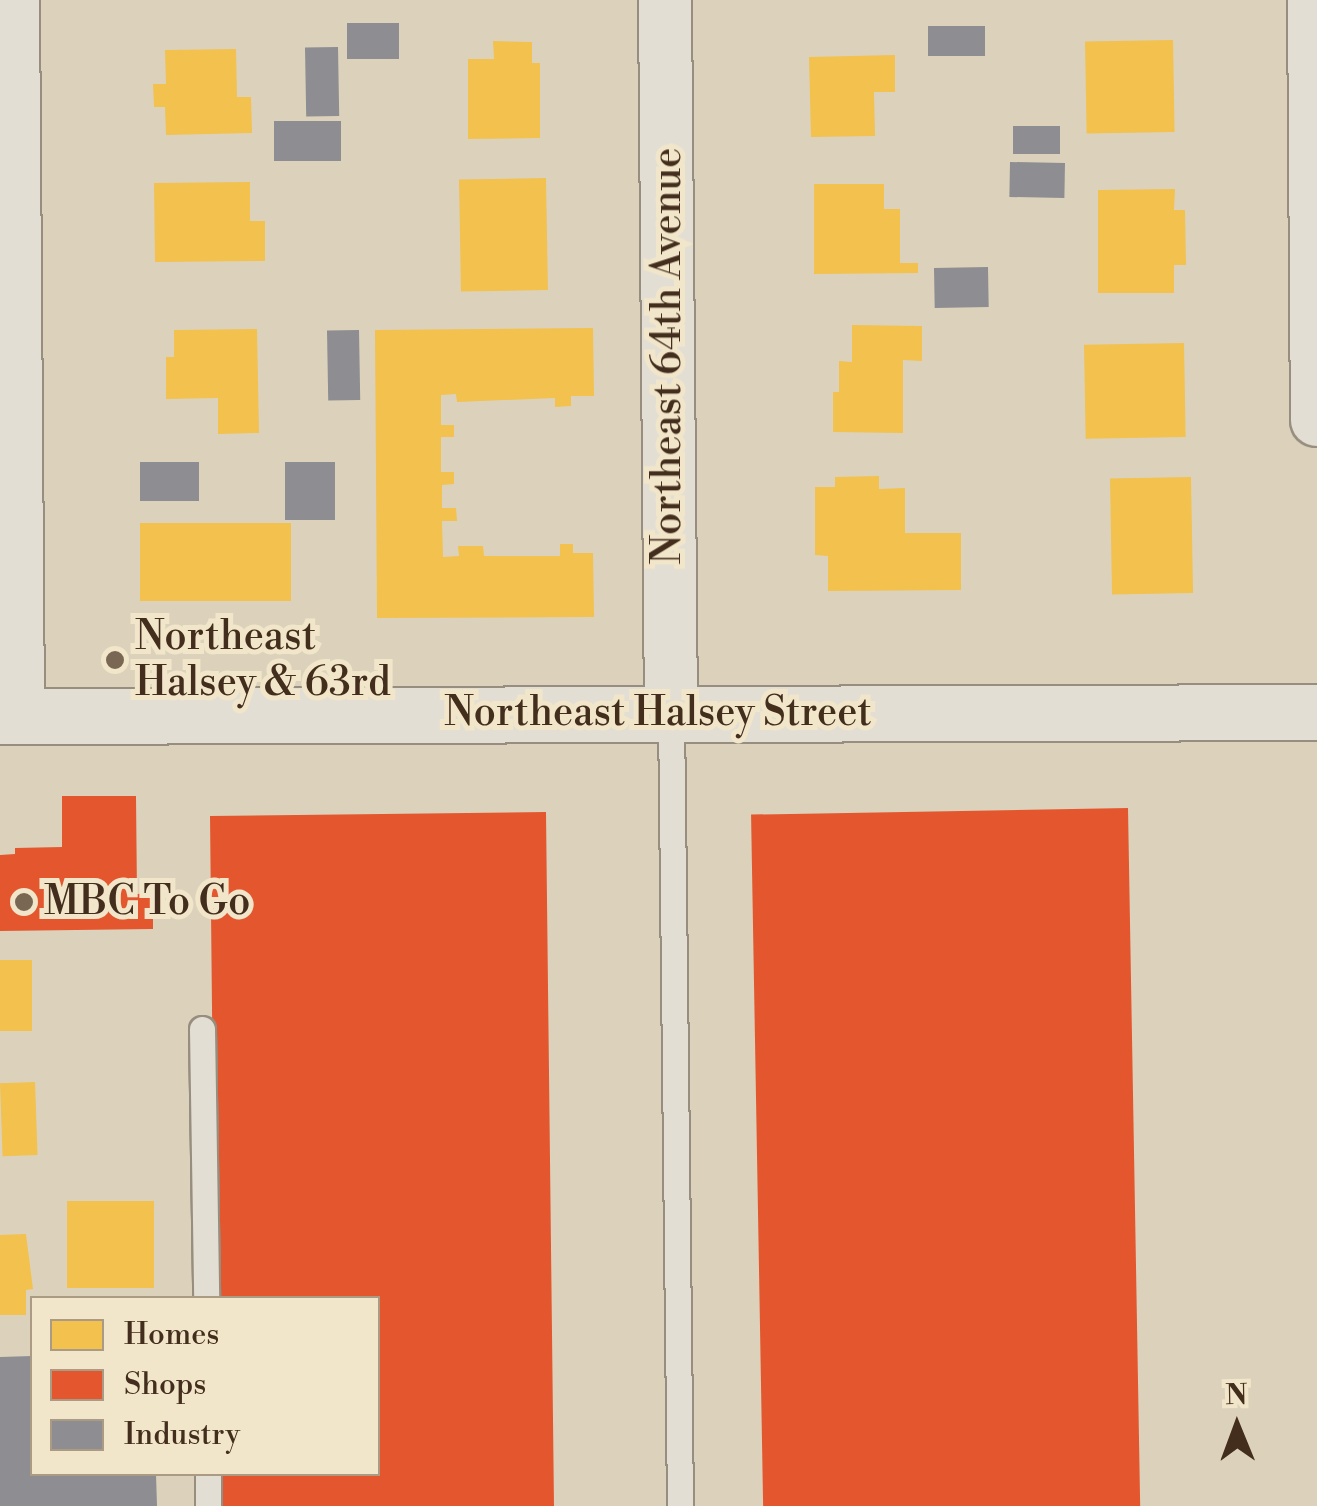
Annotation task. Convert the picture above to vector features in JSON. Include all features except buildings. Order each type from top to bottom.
[{"type":"main road","name":"Northeast Halsey Street","points":[[9,716],[1317,711]]},
{"type":"street","points":[[9,716],[13,0]]},
{"type":"street","name":"Northeast 64th Avenue","points":[[665,0],[671,713]]},
{"type":"street","points":[[1314,0],[1317,420]]},
{"type":"lane","points":[[671,713],[680,1506]]},
{"type":"lane","points":[[202,1029],[206,1296]]},
{"type":"lane","points":[[208,1476],[208,1506]]},
{"type":"place","name":"Northeast Halsey & 63rd","points":[[115,660]]},
{"type":"place","name":"MBC To Go","points":[[24,902]]}]
